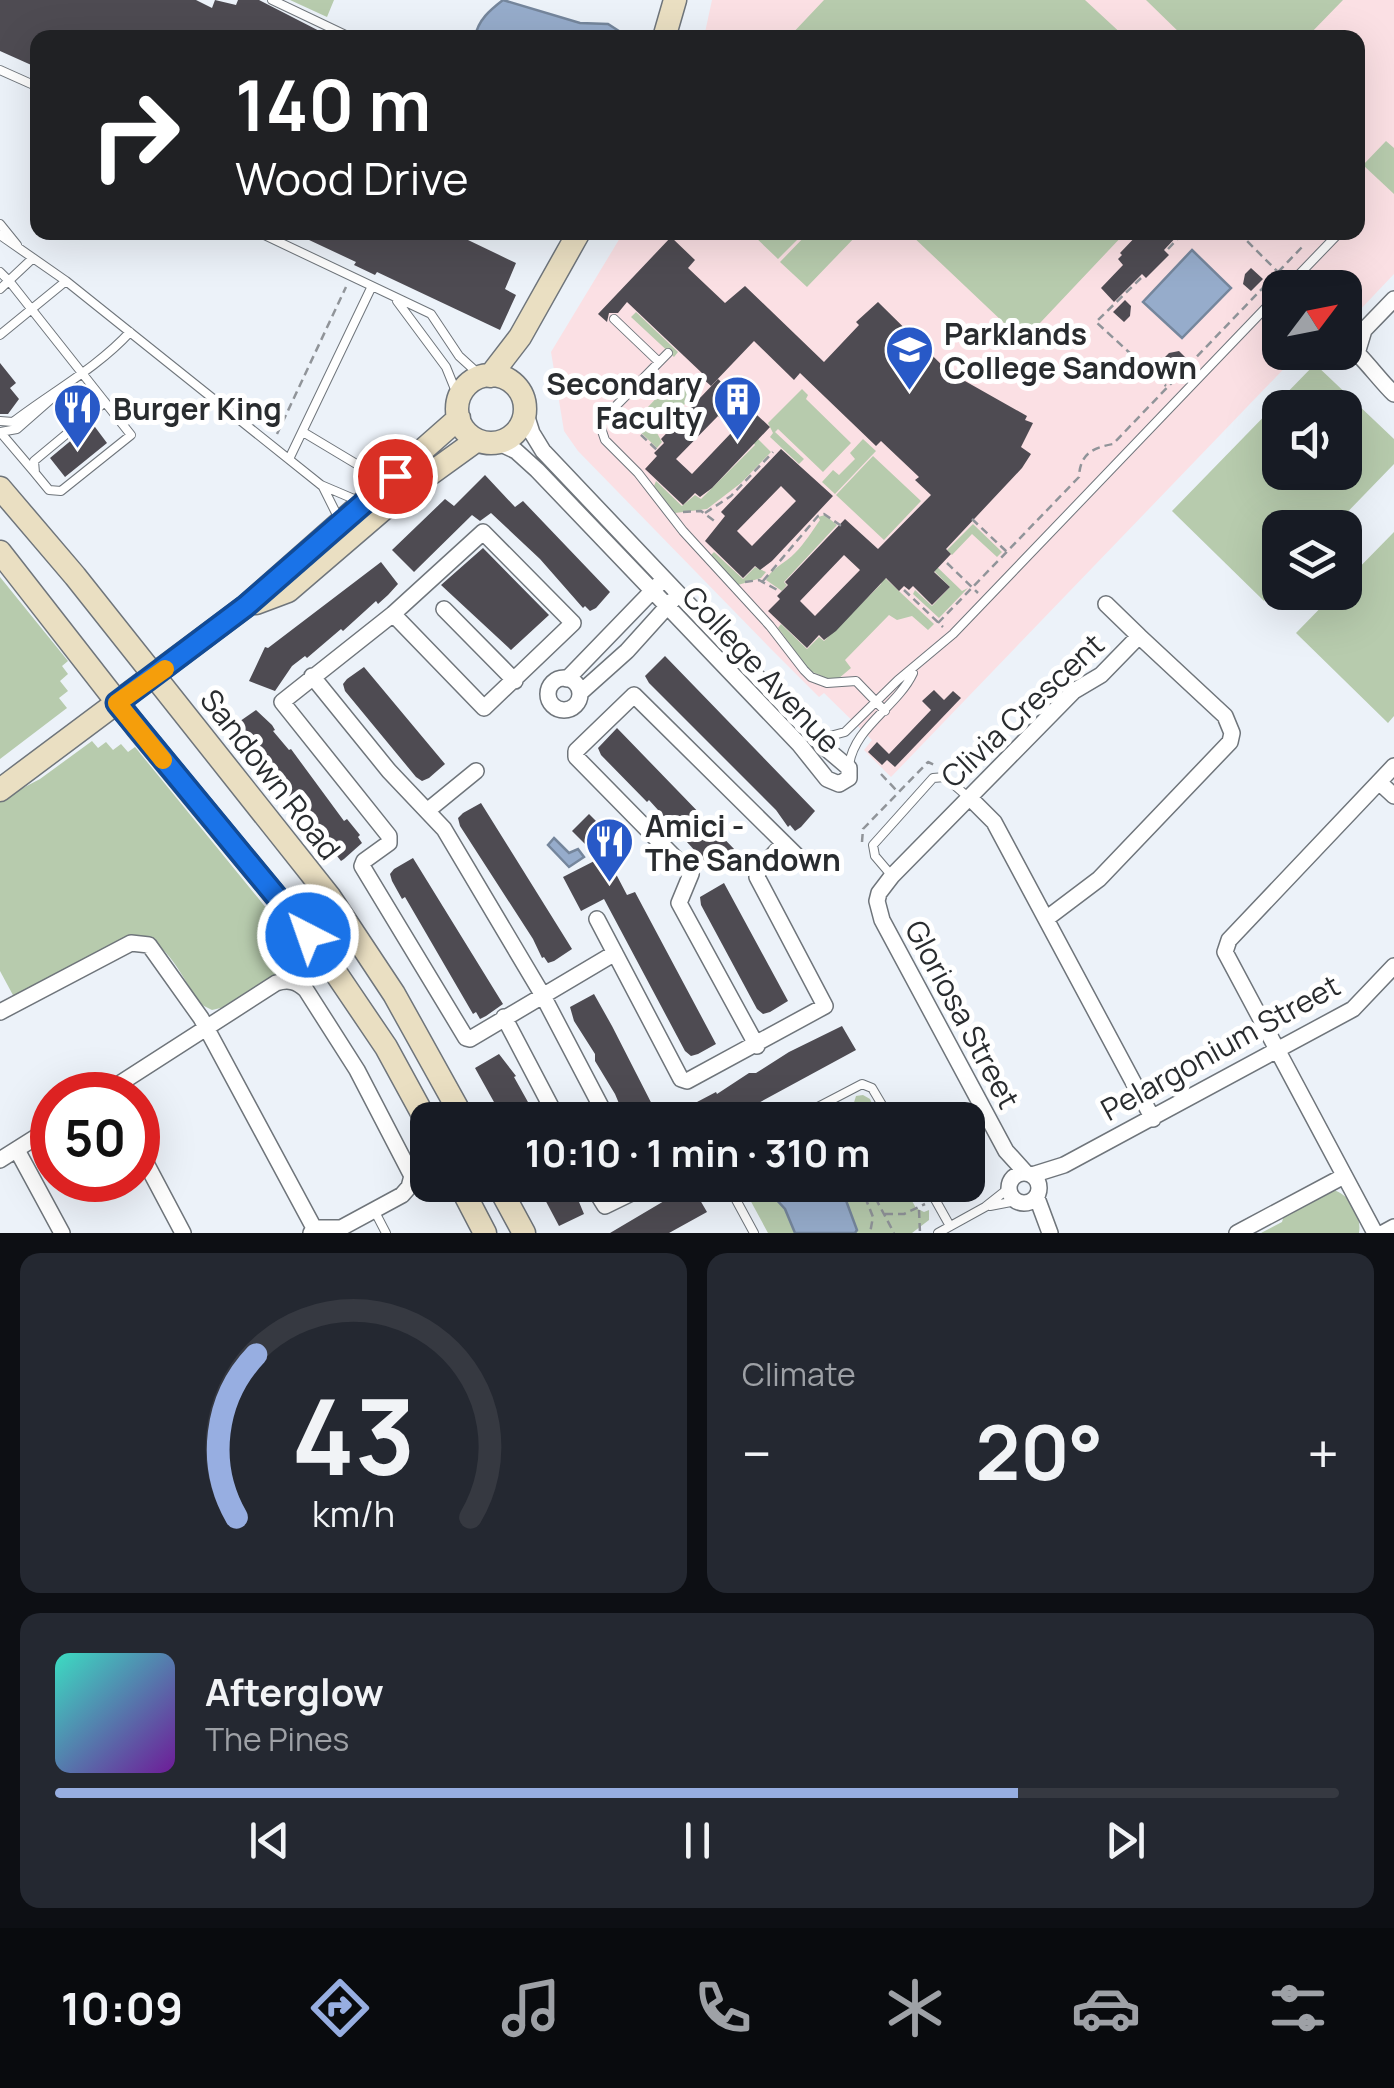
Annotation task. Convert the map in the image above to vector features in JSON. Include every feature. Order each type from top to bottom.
[{"type":"main road","points":[[666,30],[675,0]]},
{"type":"main road","points":[[0,790],[246,606],[363,503],[459,408],[469,384],[486,376],[520,337],[575,240]]},
{"type":"main road","points":[[246,606],[288,592],[394,500],[487,441],[517,431],[520,337]]},
{"type":"main road","points":[[486,376],[505,379],[520,398]]},
{"type":"main road","points":[[459,408],[466,431],[487,441]]},
{"type":"main road","name":"Sandown Road","points":[[0,488],[329,896],[394,994],[454,1102]]},
{"type":"main road","points":[[0,552],[117,703],[321,951],[386,1047],[416,1102]]},
{"type":"main road","points":[[469,1202],[486,1233]]},
{"type":"main road","points":[[507,1202],[524,1233]]},
{"type":"street","points":[[1362,333],[1394,299]]},
{"type":"street","points":[[1362,360],[1394,394]]},
{"type":"street","name":"College Avenue","points":[[487,441],[524,457],[799,744],[827,779],[833,784],[844,782],[849,768],[822,745],[543,451],[520,398]]},
{"type":"street","points":[[393,614],[484,708],[573,623],[485,533],[393,614],[283,700],[282,704],[388,836],[389,843],[362,866],[466,1038],[615,953]]},
{"type":"street","points":[[664,578],[548,692],[553,706],[563,710],[576,700],[679,594]]},
{"type":"street","points":[[1106,604],[1140,636]]},
{"type":"street","points":[[444,609],[514,681]]},
{"type":"street","name":"Clivia Crescent","points":[[877,901],[892,876],[1074,690],[1101,676],[1140,636],[1226,716],[1232,733],[1230,742],[1099,879],[1046,919]]},
{"type":"street","points":[[535,662],[560,681],[575,684],[576,700],[596,730]]},
{"type":"street","points":[[312,676],[389,771],[444,829],[542,994],[599,1102]]},
{"type":"street","points":[[597,919],[684,1081],[757,1046],[825,1006],[757,877],[759,870],[790,849],[636,697],[630,696],[576,750],[576,757],[691,874],[679,903],[757,1046]]},
{"type":"street","points":[[1374,1233],[1226,957],[1227,944],[1394,766]]},
{"type":"street","points":[[426,811],[476,771]]},
{"type":"street","points":[[1379,782],[1394,796]]},
{"type":"street","points":[[969,797],[994,822],[1153,1118]]},
{"type":"street","name":"Gloriosa Street","points":[[877,901],[882,920],[1048,1230]]},
{"type":"street","points":[[0,1012],[126,945],[140,942],[156,952],[206,1028],[312,1230],[341,1228],[406,1191],[411,1181],[411,1171],[357,1070],[306,990],[293,981],[281,981],[206,1028],[139,1072]]},
{"type":"street","points":[[1388,972],[1394,992]]},
{"type":"street","name":"Pelargonium Street","points":[[1025,1188],[1353,1009],[1388,972]]},
{"type":"street","points":[[504,1017],[549,1102]]},
{"type":"street","points":[[0,1160],[30,1141]]},
{"type":"street","points":[[17,1150],[62,1233]]},
{"type":"street","points":[[1238,1233],[1344,1176]]},
{"type":"street","points":[[160,1190],[183,1233]]},
{"type":"street","points":[[1383,1233],[1394,1227]]},
{"type":"lane","points":[[272,0],[335,30]]},
{"type":"lane","points":[[0,70],[30,83]]},
{"type":"lane","points":[[0,224],[33,258],[322,484],[363,503]]},
{"type":"lane","points":[[0,236],[17,244]]},
{"type":"lane","points":[[275,240],[431,314],[459,356],[486,376]]},
{"type":"lane","points":[[1303,270],[1332,240]]},
{"type":"lane","points":[[0,290],[33,258]]},
{"type":"lane","points":[[0,272],[131,435],[61,491],[49,490],[0,432],[16,429],[60,389]]},
{"type":"lane","points":[[2,333],[66,281]]},
{"type":"lane","points":[[290,457],[372,286]]},
{"type":"lane","points":[[390,295],[406,309],[446,367],[459,408]]},
{"type":"lane","points":[[782,701],[822,734],[835,736],[846,732],[953,634],[1262,312]]},
{"type":"lane","points":[[614,320],[659,362]]},
{"type":"lane","points":[[0,421],[14,422],[130,332]]},
{"type":"lane","points":[[668,352],[602,420],[602,436],[812,677],[827,683],[856,681],[885,711]]},
{"type":"lane","points":[[35,473],[37,457],[105,402]]},
{"type":"lane","points":[[303,432],[368,471]]},
{"type":"lane","points":[[322,484],[341,523]]},
{"type":"lane","points":[[849,768],[853,746],[906,688],[914,669]]},
{"type":"lane","points":[[892,876],[875,856],[873,845],[910,804],[938,776],[969,797]]},
{"type":"lane","points":[[827,1102],[855,1086],[867,1084],[882,1102]]},
{"type":"lane","name":"Pelargonium Street","points":[[938,1233],[1025,1188]]},
{"type":"lane","name":"Pelargonium Street","points":[[985,1207],[1025,1188]]},
{"type":"lane","points":[[736,1202],[749,1231]]},
{"type":"lane","points":[[937,1202],[950,1226]]},
{"type":"lane","points":[[374,1210],[386,1233]]},
{"type":"path","points":[[1168,249],[1176,240]]},
{"type":"path","points":[[1246,240],[1276,270]]},
{"type":"path","points":[[1280,270],[1304,246]]},
{"type":"path","points":[[1140,278],[1096,322],[1167,387]]},
{"type":"path","points":[[276,435],[347,286]]},
{"type":"path","points":[[938,623],[1080,477],[1084,456],[1094,448],[1112,444],[1262,289]]},
{"type":"path","points":[[613,409],[657,450]]},
{"type":"path","points":[[705,513],[731,496],[773,452],[773,459]]},
{"type":"path","points":[[672,516],[686,511],[705,513],[717,522]]},
{"type":"path","points":[[763,582],[767,572],[818,516],[824,514],[836,522],[840,525],[836,529]]},
{"type":"path","points":[[972,519],[1007,552]]},
{"type":"path","points":[[947,563],[985,600]]},
{"type":"path","points":[[735,588],[749,581],[763,582],[781,592]]},
{"type":"path","points":[[904,590],[953,634]]},
{"type":"path","points":[[881,774],[910,804]]},
{"type":"path","points":[[834,1098],[836,1102]]},
{"type":"path","points":[[866,1202],[873,1218],[870,1233]]},
{"type":"path","points":[[878,1202],[894,1233]]},
{"type":"path","points":[[884,1214],[899,1216],[930,1202]]},
{"type":"path","points":[[919,1208],[920,1233]]},
{"type":"shaded area","name":"Parklands College Sandown","points":[[712,0],[1394,0],[1394,274],[1362,308],[1362,270],[1262,270],[1262,370],[1283,370],[891,777],[864,750],[872,740],[824,693],[819,697],[770,648],[578,451],[564,431],[551,352],[619,240],[1365,240],[1365,30],[706,30]]},
{"type":"green space","points":[[290,0],[334,0],[327,17]]},
{"type":"green space","points":[[824,0],[1085,0],[1117,30],[796,30]]},
{"type":"green space","points":[[1146,0],[1343,0],[1314,30],[1177,30]]},
{"type":"green space","points":[[1386,141],[1394,148],[1394,194],[1365,167]]},
{"type":"green space","points":[[758,240],[797,240],[778,259]]},
{"type":"green space","points":[[801,240],[852,240],[807,287],[780,262]]},
{"type":"green space","points":[[916,240],[1118,240],[1023,341]]},
{"type":"green space","points":[[636,312],[678,352],[674,357],[631,317]]},
{"type":"green space","points":[[1309,370],[1321,370],[1342,390],[1290,390]]},
{"type":"green space","points":[[679,374],[685,379],[690,374],[703,385],[657,433],[662,442],[657,448],[632,424]]},
{"type":"green space","points":[[802,389],[808,395],[806,399],[851,443],[823,472],[778,429],[775,432],[804,459],[799,464],[770,437],[773,433],[768,423]]},
{"type":"green space","points":[[1362,409],[1394,439],[1394,464],[1349,510],[1262,510],[1262,599],[1172,511],[1262,418],[1262,490],[1362,490]]},
{"type":"green space","points":[[757,438],[771,452],[741,483],[707,509],[675,513],[654,486],[656,481],[682,506],[695,495],[701,499],[755,445]]},
{"type":"green space","points":[[863,439],[876,451],[835,494],[822,482],[833,470],[839,475],[855,459],[850,453]]},
{"type":"green space","points":[[873,456],[921,501],[884,540],[836,495]]},
{"type":"green space","points":[[825,515],[837,525],[784,582],[787,585],[782,591],[766,580],[802,545],[820,520],[818,517]]},
{"type":"green space","points":[[973,524],[1002,552],[997,557],[972,534],[952,555],[947,550]]},
{"type":"green space","points":[[1394,532],[1394,716],[1388,723],[1296,633],[1318,610],[1362,610],[1362,565]]},
{"type":"green space","points":[[714,552],[743,579],[755,567],[766,572],[761,578],[738,585],[712,559]]},
{"type":"green space","points":[[933,563],[962,591],[968,588],[939,618],[913,594],[915,590],[932,606],[950,587],[929,566]]},
{"type":"green space","points":[[883,576],[934,624],[928,630],[912,616],[897,620],[889,615],[845,660],[851,668],[838,679],[810,671],[778,628],[781,624],[807,649],[819,637],[824,641],[881,584]]},
{"type":"green space","points":[[0,577],[68,661],[62,666],[68,674],[60,681],[68,691],[59,698],[67,708],[0,759]]},
{"type":"green space","points":[[92,741],[98,748],[106,742],[113,750],[121,744],[128,752],[135,747],[276,920],[269,922],[277,935],[290,937],[305,956],[229,1006],[212,1010],[200,1004],[163,950],[143,936],[132,935],[14,997],[0,971],[0,800],[40,779]]},
{"type":"green space","points":[[863,1095],[871,1102],[854,1102],[856,1096]]},
{"type":"green space","points":[[1333,1190],[1354,1207],[1359,1233],[1261,1233],[1282,1222],[1284,1215]]},
{"type":"green space","points":[[751,1202],[913,1202],[924,1212],[929,1210],[929,1220],[912,1233],[768,1233]]},
{"type":"water","points":[[503,0],[580,23],[608,24],[617,30],[477,30]]},
{"type":"water","points":[[1192,250],[1231,288],[1182,338],[1143,302]]},
{"type":"water","points":[[554,838],[569,853],[578,849],[584,857],[569,867],[548,845]]},
{"type":"water","points":[[779,1202],[847,1202],[857,1230],[795,1233]]},
{"type":"building","points":[[0,0],[196,0],[212,8],[215,0],[236,5],[238,0],[259,0],[317,30],[30,30],[30,64],[0,51]]},
{"type":"building","points":[[309,240],[468,240],[516,263],[505,289],[516,295],[500,330],[377,272],[375,275],[354,265],[356,262]]},
{"type":"building","points":[[668,240],[674,240],[695,260],[688,268],[725,303],[745,286],[824,362],[878,302],[949,372],[1027,416],[1025,420],[1033,423],[1021,447],[1031,454],[946,549],[951,554],[934,572],[950,587],[932,605],[913,586],[909,590],[904,586],[899,591],[886,578],[836,631],[824,640],[819,635],[807,648],[768,611],[780,599],[777,596],[788,585],[785,582],[845,519],[878,549],[931,495],[915,480],[919,477],[881,441],[876,446],[800,373],[794,380],[754,341],[711,386],[627,302],[618,313],[609,313],[607,322],[598,314]],"holes":[[[844,555],[860,570],[815,616],[800,601]]]},
{"type":"building","points":[[1132,240],[1173,240],[1164,250],[1169,255],[1146,278],[1142,274],[1114,302],[1101,288],[1123,265],[1118,259]]},
{"type":"building","points":[[1251,268],[1262,278],[1251,291],[1243,284]]},
{"type":"building","points":[[1125,300],[1131,306],[1130,316],[1124,322],[1113,312]]},
{"type":"building","points":[[1179,351],[1187,359],[1172,374],[1159,363],[1169,353]]},
{"type":"building","points":[[0,363],[16,383],[10,388],[19,399],[8,414],[0,414]]},
{"type":"building","points":[[718,379],[770,427],[712,488],[700,497],[695,493],[683,505],[645,469],[664,443],[661,439]],"holes":[[[718,416],[733,431],[692,474],[676,459]]]},
{"type":"building","name":"Burger King","points":[[92,423],[107,443],[65,477],[50,458]]},
{"type":"building","points":[[781,449],[833,496],[772,561],[760,570],[755,566],[743,578],[705,541],[725,516],[721,512]],"holes":[[[781,486],[796,501],[752,546],[737,531]]]},
{"type":"building","points":[[485,475],[515,507],[523,501],[610,592],[596,608],[583,608],[540,559],[491,513],[480,521],[472,515],[414,572],[392,550],[445,499],[454,506]]},
{"type":"building","points":[[483,548],[549,615],[511,650],[441,585]]},
{"type":"building","points":[[381,562],[398,584],[388,595],[292,666],[275,691],[249,681],[265,647]]},
{"type":"building","points":[[665,656],[815,811],[801,827],[795,831],[788,827],[776,810],[649,683],[645,676]]},
{"type":"building","points":[[364,667],[445,764],[429,778],[422,781],[416,777],[345,691],[343,684]]},
{"type":"building","points":[[934,690],[944,700],[953,691],[961,698],[895,767],[887,760],[882,765],[868,752],[877,742],[889,754],[931,710],[922,701]]},
{"type":"building","points":[[256,710],[272,725],[344,821],[347,819],[360,835],[362,843],[341,861],[233,726]]},
{"type":"building","points":[[617,728],[736,851],[715,873],[649,800],[601,755],[598,748]]},
{"type":"building","points":[[481,803],[572,949],[554,961],[548,963],[542,958],[460,826],[458,818]]},
{"type":"building","points":[[589,814],[616,841],[599,858],[572,831]]},
{"type":"building","points":[[606,855],[627,895],[635,892],[716,1044],[698,1054],[691,1056],[685,1051],[604,899],[581,911],[563,877]]},
{"type":"building","points":[[413,858],[503,1004],[480,1019],[476,1012],[473,1014],[392,881],[390,874],[394,869]]},
{"type":"building","points":[[724,883],[788,1001],[770,1012],[763,1014],[757,1009],[701,905],[700,897]]},
{"type":"building","points":[[594,994],[651,1102],[618,1102],[570,1007]]},
{"type":"building","points":[[842,1026],[856,1050],[760,1102],[697,1102],[749,1073],[756,1073]]},
{"type":"building","points":[[499,1054],[516,1076],[528,1102],[494,1102],[475,1068]]},
{"type":"building","points":[[546,1202],[579,1202],[584,1214],[559,1226]]},
{"type":"building","points":[[662,1202],[701,1202],[707,1212],[669,1233],[610,1233]]},
{"type":"slow traffic","points":[[163,760],[117,703],[165,669]]},
{"type":"place","name":"Parklands College Sandown","points":[[909,392]]},
{"type":"place","name":"Secondary Faculty","points":[[737,442]]},
{"type":"place","name":"Burger King","points":[[78,450]]},
{"type":"place","name":"Amici - The Sandown","points":[[610,884]]},
{"type":"route","points":[[308,935],[117,703],[246,606],[395,476]]}]
